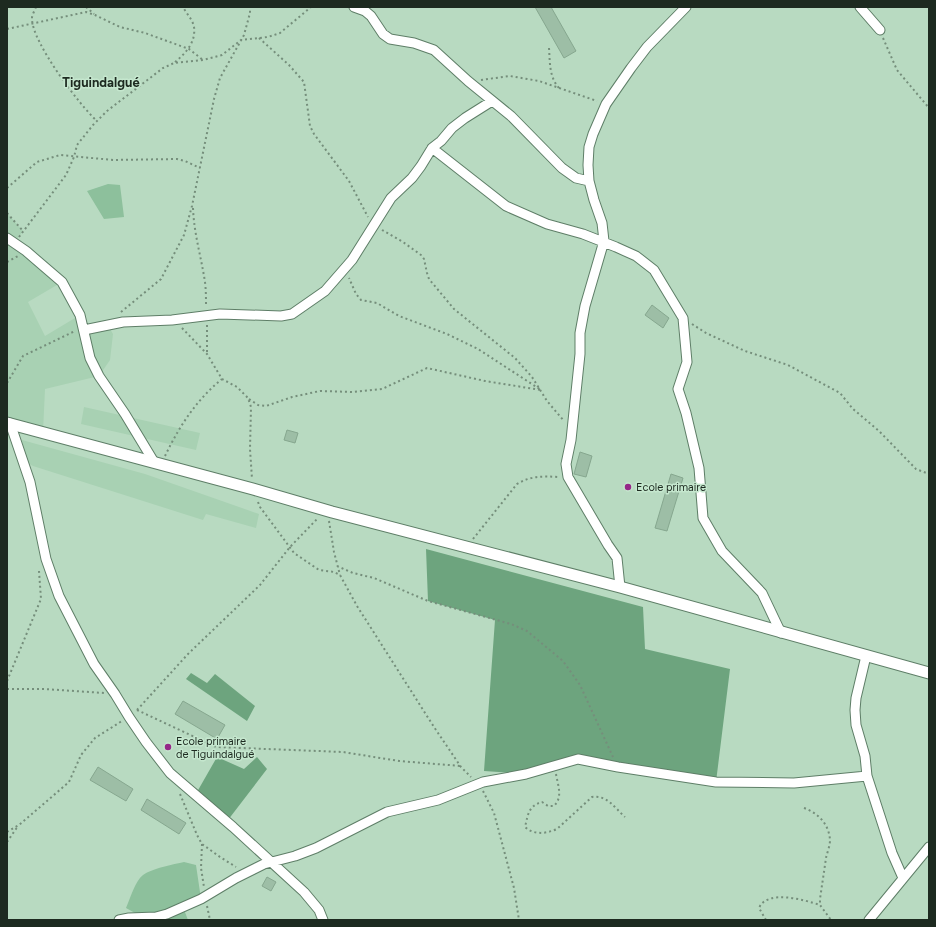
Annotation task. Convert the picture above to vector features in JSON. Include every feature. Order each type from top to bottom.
[{"type":"street","points":[[354,7],[365,11],[371,16],[383,34],[392,40],[418,44],[434,50],[468,81],[511,116],[566,171],[576,178],[589,181]]},
{"type":"street","points":[[620,587],[617,558],[568,477],[566,464],[572,431],[580,354],[580,333],[585,306],[604,242],[602,223],[589,181],[588,165],[590,147],[593,134],[606,104],[647,47],[686,7]]},
{"type":"street","points":[[860,7],[880,30]]},
{"type":"street","points":[[84,330],[123,322],[172,320],[220,314],[281,316],[292,314],[325,291],[352,260],[391,198],[412,178],[432,148],[441,141],[452,128],[492,101]]},
{"type":"street","points":[[432,148],[506,206],[546,224],[583,234],[604,242],[636,256],[654,270],[683,318],[687,362],[678,389],[686,413],[699,468],[704,518],[722,551],[762,593],[781,633]]},
{"type":"street","points":[[11,240],[62,282],[80,316],[90,358],[99,376],[158,463]]},
{"type":"street","points":[[8,423],[253,488],[326,510],[620,587],[929,674]]},
{"type":"street","points":[[8,423],[30,482],[46,558],[59,596],[94,664],[129,717],[170,773],[233,827],[304,892],[319,910],[323,920]]},
{"type":"street","points":[[866,656],[856,698],[856,725],[865,756],[867,776],[892,853],[903,878]]},
{"type":"street","points":[[119,920],[156,917],[178,910],[248,872],[271,862],[295,856],[316,848],[387,812],[438,800],[484,782],[526,774],[578,759],[618,767],[716,782],[794,783],[867,776]]},
{"type":"street","points":[[869,920],[929,847]]},
{"type":"path","points":[[36,7],[32,18],[35,34],[44,51],[72,92],[97,121]]},
{"type":"path","points":[[86,7],[95,15]]},
{"type":"path","points":[[11,240],[23,231],[66,175],[74,157],[77,145],[97,121],[163,68],[174,63],[184,55],[192,44],[194,26],[183,7]]},
{"type":"path","points":[[116,315],[161,279],[184,235],[192,206],[214,99],[220,78],[241,40],[246,28],[250,7]]},
{"type":"path","points":[[174,63],[203,60],[222,55],[241,40],[268,37],[280,33],[311,7]]},
{"type":"path","points":[[7,29],[86,12],[120,28],[145,33],[189,49],[203,60]]},
{"type":"path","points":[[880,30],[897,70],[929,108]]},
{"type":"path","points":[[259,38],[304,82],[310,126],[349,181],[360,204],[374,226],[421,255],[424,259],[426,273],[429,279],[454,309],[515,358],[532,377],[547,401],[572,431]]},
{"type":"path","points":[[549,48],[551,73],[555,84],[559,89]]},
{"type":"path","points":[[468,81],[510,76],[539,81],[606,104]]},
{"type":"path","points":[[7,188],[37,162],[60,156],[113,160],[177,159],[200,168]]},
{"type":"path","points":[[192,206],[193,226],[205,283],[207,354]]},
{"type":"path","points":[[7,213],[23,231]]},
{"type":"path","points":[[344,269],[356,294],[361,300],[377,303],[399,316],[447,334],[478,349],[541,390]]},
{"type":"path","points":[[683,318],[706,333],[745,351],[788,365],[840,394],[853,409],[879,431],[916,469],[929,474]]},
{"type":"path","points":[[172,320],[189,334],[207,354],[222,379],[237,387],[258,405],[266,406],[292,397],[320,391],[353,392],[382,389],[427,368],[485,381],[541,390]]},
{"type":"path","points":[[7,383],[23,356],[75,331],[84,330]]},
{"type":"path","points":[[158,463],[191,411],[210,389],[222,379]]},
{"type":"path","points":[[248,398],[251,407],[250,449],[253,488],[260,507],[294,553],[319,570],[334,572],[340,575]]},
{"type":"path","points":[[466,547],[489,521],[512,490],[524,480],[543,476],[568,477]]},
{"type":"path","points":[[137,710],[188,654],[260,585],[290,547],[326,510],[331,526],[337,566],[340,575],[357,606],[434,727],[461,766],[478,784],[494,814],[514,888],[519,920]]},
{"type":"path","points":[[337,566],[353,573],[374,578],[428,601],[511,624],[527,631],[563,660],[580,685],[618,767]]},
{"type":"path","points":[[7,681],[41,599],[39,567]]},
{"type":"path","points":[[7,689],[44,689],[115,694]]},
{"type":"path","points":[[132,706],[137,710],[216,747],[343,752],[399,761],[461,766]]},
{"type":"path","points":[[7,832],[19,825],[69,782],[81,755],[95,738],[129,717]]},
{"type":"path","points":[[552,766],[556,774],[560,794],[558,802],[554,806],[548,806],[542,802],[536,803],[530,809],[525,827],[530,832],[537,833],[557,829],[592,796],[600,796],[604,798],[625,817]]},
{"type":"path","points":[[179,794],[202,844],[235,867],[248,872]]},
{"type":"path","points":[[804,808],[814,812],[822,819],[829,834],[830,842],[827,850],[820,905]]},
{"type":"path","points":[[7,842],[19,825]]},
{"type":"path","points":[[202,844],[201,868],[210,920]]},
{"type":"path","points":[[766,920],[759,908],[761,903],[765,900],[774,897],[805,900],[820,905],[831,920]]},
{"type":"shaded area","points":[[108,184],[120,185],[124,217],[104,219],[87,191]]},
{"type":"shaded area","points":[[7,213],[23,231],[15,242],[62,282],[28,302],[45,336],[80,315],[84,330],[105,320],[113,334],[110,360],[99,376],[45,389],[43,432],[7,423]]},
{"type":"shaded area","points":[[84,407],[200,433],[196,450],[81,424]]},
{"type":"shaded area","points":[[22,440],[145,474],[259,514],[256,528],[206,514],[203,520],[33,466],[26,462]]},
{"type":"shaded area","points":[[426,549],[643,607],[645,649],[730,669],[716,782],[578,759],[526,774],[484,771],[495,620],[428,601]]},
{"type":"shaded area","points":[[191,673],[207,683],[215,674],[255,706],[247,721],[186,679]]},
{"type":"shaded area","points":[[217,757],[244,769],[257,757],[267,769],[228,820],[197,792]]},
{"type":"shaded area","points":[[184,862],[196,865],[201,899],[183,907],[188,920],[144,920],[144,918],[126,908],[135,886],[143,875],[169,865]]},
{"type":"building","points":[[535,7],[551,7],[576,51],[564,58]]},
{"type":"building","points":[[652,305],[669,318],[663,328],[645,315]]},
{"type":"building","points":[[287,430],[298,433],[295,443],[284,440]]},
{"type":"building","points":[[580,452],[592,456],[586,477],[574,474]]},
{"type":"building","points":[[671,474],[683,478],[667,531],[655,528]]},
{"type":"building","points":[[183,701],[225,725],[217,739],[175,714]]},
{"type":"building","points":[[98,767],[133,789],[126,801],[90,780]]},
{"type":"building","points":[[147,799],[186,823],[179,834],[141,810]]},
{"type":"building","points":[[267,877],[276,882],[271,891],[262,886]]},
{"type":"place","name":"Ecole primaire","points":[[628,487]]},
{"type":"place","name":"Ecole primaire de Tiguindalgué","points":[[168,747]]},
{"type":"district","name":"Tiguindalgué","points":[[101,82]]}]
